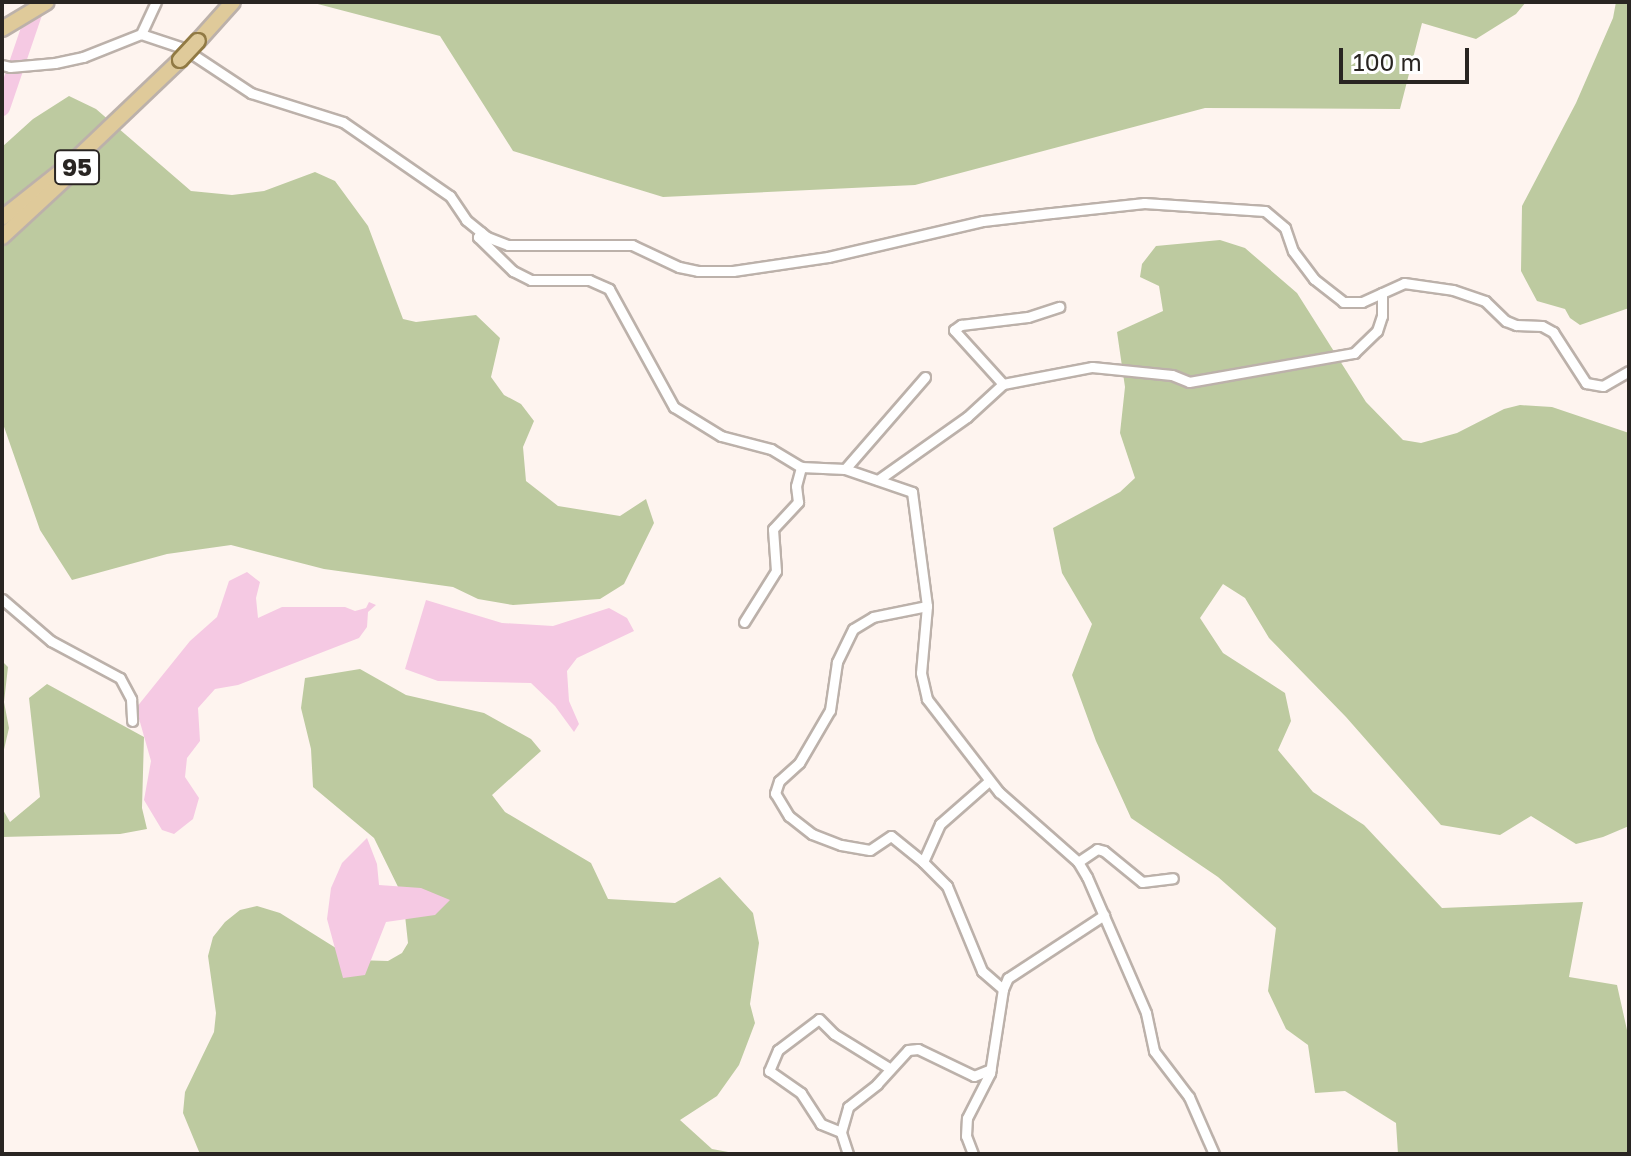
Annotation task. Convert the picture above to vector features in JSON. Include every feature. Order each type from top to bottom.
[{"type":"main road","name":"95","points":[[2,237],[120,125],[233,2]]},
{"type":"main road","points":[[4,25],[46,3]]},
{"type":"main road","name":"95","points":[[2,218],[74,161],[148,93]]},
{"type":"main road","name":"95","points":[[2,204],[74,161]]},
{"type":"street","points":[[141,34],[156,2]]},
{"type":"street","points":[[2,65],[55,63],[83,57],[141,34],[183,48],[251,93],[343,122],[450,196],[466,220],[481,232],[508,245],[632,245],[679,267],[733,271],[828,257],[983,221],[1144,203],[1265,211],[1285,228],[1293,251],[1328,293],[1353,304],[1404,283],[1424,284],[1485,301],[1506,321],[1542,326],[1553,332],[1586,383],[1603,386],[1629,371]]},
{"type":"street","points":[[481,232],[478,237],[522,276],[531,280],[589,280],[609,289],[674,407],[730,441],[771,449],[801,467],[845,469],[912,492],[927,606],[922,687],[934,711],[989,781],[1078,862],[1146,1013],[1154,1051],[1189,1097],[1214,1154]]},
{"type":"street","points":[[878,480],[967,417],[1003,384],[1092,367],[1172,375],[1189,382],[1354,353],[1377,331],[1382,316],[1382,293]]},
{"type":"street","points":[[1003,384],[954,330],[961,325],[1028,317],[1059,307]]},
{"type":"street","points":[[845,469],[925,377]]},
{"type":"street","points":[[744,622],[776,571],[773,529],[798,502],[796,486],[801,467]]},
{"type":"street","points":[[2,599],[51,641],[120,678],[131,699],[132,721]]},
{"type":"street","points":[[927,606],[873,617],[853,629],[837,662],[830,710],[799,763],[779,781],[775,793],[789,816],[812,834],[841,845],[870,850],[891,836],[923,862],[947,886],[982,971],[1003,989]]},
{"type":"street","points":[[923,862],[940,824],[989,781]]},
{"type":"street","points":[[1078,862],[1097,849],[1142,882],[1173,878]]},
{"type":"street","points":[[973,1154],[966,1136],[967,1118],[991,1069],[1003,989],[1016,970],[1104,915]]},
{"type":"street","points":[[841,1132],[821,1124],[801,1093],[769,1071],[778,1050],[819,1019],[834,1034],[889,1068]]},
{"type":"street","points":[[848,1154],[841,1132],[848,1107],[877,1084],[908,1050],[918,1049],[974,1076],[991,1069]]},
{"type":"green space","points":[[310,2],[1526,2],[1516,14],[1476,39],[1422,23],[1400,109],[1205,108],[915,185],[663,197],[513,151],[440,36]]},
{"type":"green space","points":[[1616,2],[1629,2],[1629,308],[1580,325],[1570,318],[1565,309],[1537,301],[1521,271],[1522,206],[1576,103],[1613,18]]},
{"type":"green space","points":[[69,96],[96,109],[191,191],[232,195],[264,191],[315,172],[335,181],[368,226],[403,319],[416,322],[476,315],[500,338],[491,377],[504,395],[521,404],[534,421],[523,447],[526,481],[558,506],[620,516],[646,499],[654,523],[624,584],[600,599],[513,605],[478,599],[453,587],[324,569],[231,545],[167,554],[72,580],[40,530],[2,421],[2,147],[33,119]]},
{"type":"green space","points":[[1220,240],[1245,248],[1297,293],[1366,402],[1403,440],[1421,443],[1457,433],[1504,409],[1520,405],[1552,407],[1629,433],[1629,826],[1576,844],[1531,816],[1500,835],[1441,825],[1346,717],[1269,638],[1245,598],[1223,584],[1200,618],[1223,653],[1285,693],[1291,721],[1278,750],[1313,792],[1364,825],[1442,908],[1583,902],[1569,977],[1617,985],[1629,1039],[1629,1154],[1398,1154],[1396,1123],[1345,1091],[1315,1093],[1308,1045],[1286,1029],[1268,991],[1276,928],[1218,877],[1131,818],[1096,741],[1072,675],[1092,624],[1062,573],[1053,528],[1120,492],[1135,478],[1120,433],[1125,387],[1117,332],[1163,311],[1159,286],[1140,277],[1142,264],[1156,246]]},
{"type":"green space","points":[[2,661],[8,667],[4,702],[9,728],[2,758]]},
{"type":"green space","points":[[360,669],[406,695],[484,713],[531,739],[541,751],[492,795],[505,812],[591,863],[608,899],[675,903],[720,877],[753,913],[759,943],[750,1004],[755,1023],[739,1065],[717,1096],[680,1120],[712,1149],[739,1154],[200,1154],[183,1113],[185,1092],[214,1032],[216,1013],[208,956],[213,937],[225,922],[240,910],[257,906],[280,913],[355,960],[388,961],[402,953],[408,943],[403,897],[374,838],[313,787],[311,749],[301,708],[305,678]]},
{"type":"green space","points":[[47,684],[144,737],[142,808],[147,829],[120,834],[2,837],[2,808],[10,822],[40,797],[29,698]]},
{"type":"shaded area","points":[[247,572],[260,582],[256,598],[258,618],[282,607],[345,607],[355,611],[366,608],[369,602],[376,605],[368,612],[367,627],[359,638],[238,685],[215,689],[198,708],[200,741],[187,758],[185,777],[199,798],[193,819],[174,834],[162,830],[144,800],[151,761],[136,708],[190,641],[217,617],[229,581]]},
{"type":"shaded area","points":[[426,600],[502,623],[553,626],[609,608],[627,618],[634,631],[577,658],[567,671],[569,701],[579,724],[574,732],[555,706],[531,683],[438,681],[405,669]]},
{"type":"shaded area","points":[[367,838],[377,864],[379,885],[421,888],[450,900],[435,915],[386,922],[365,975],[343,978],[327,919],[331,888],[342,863]]},
{"type":"waterway","points":[[2,108],[38,2]]}]
